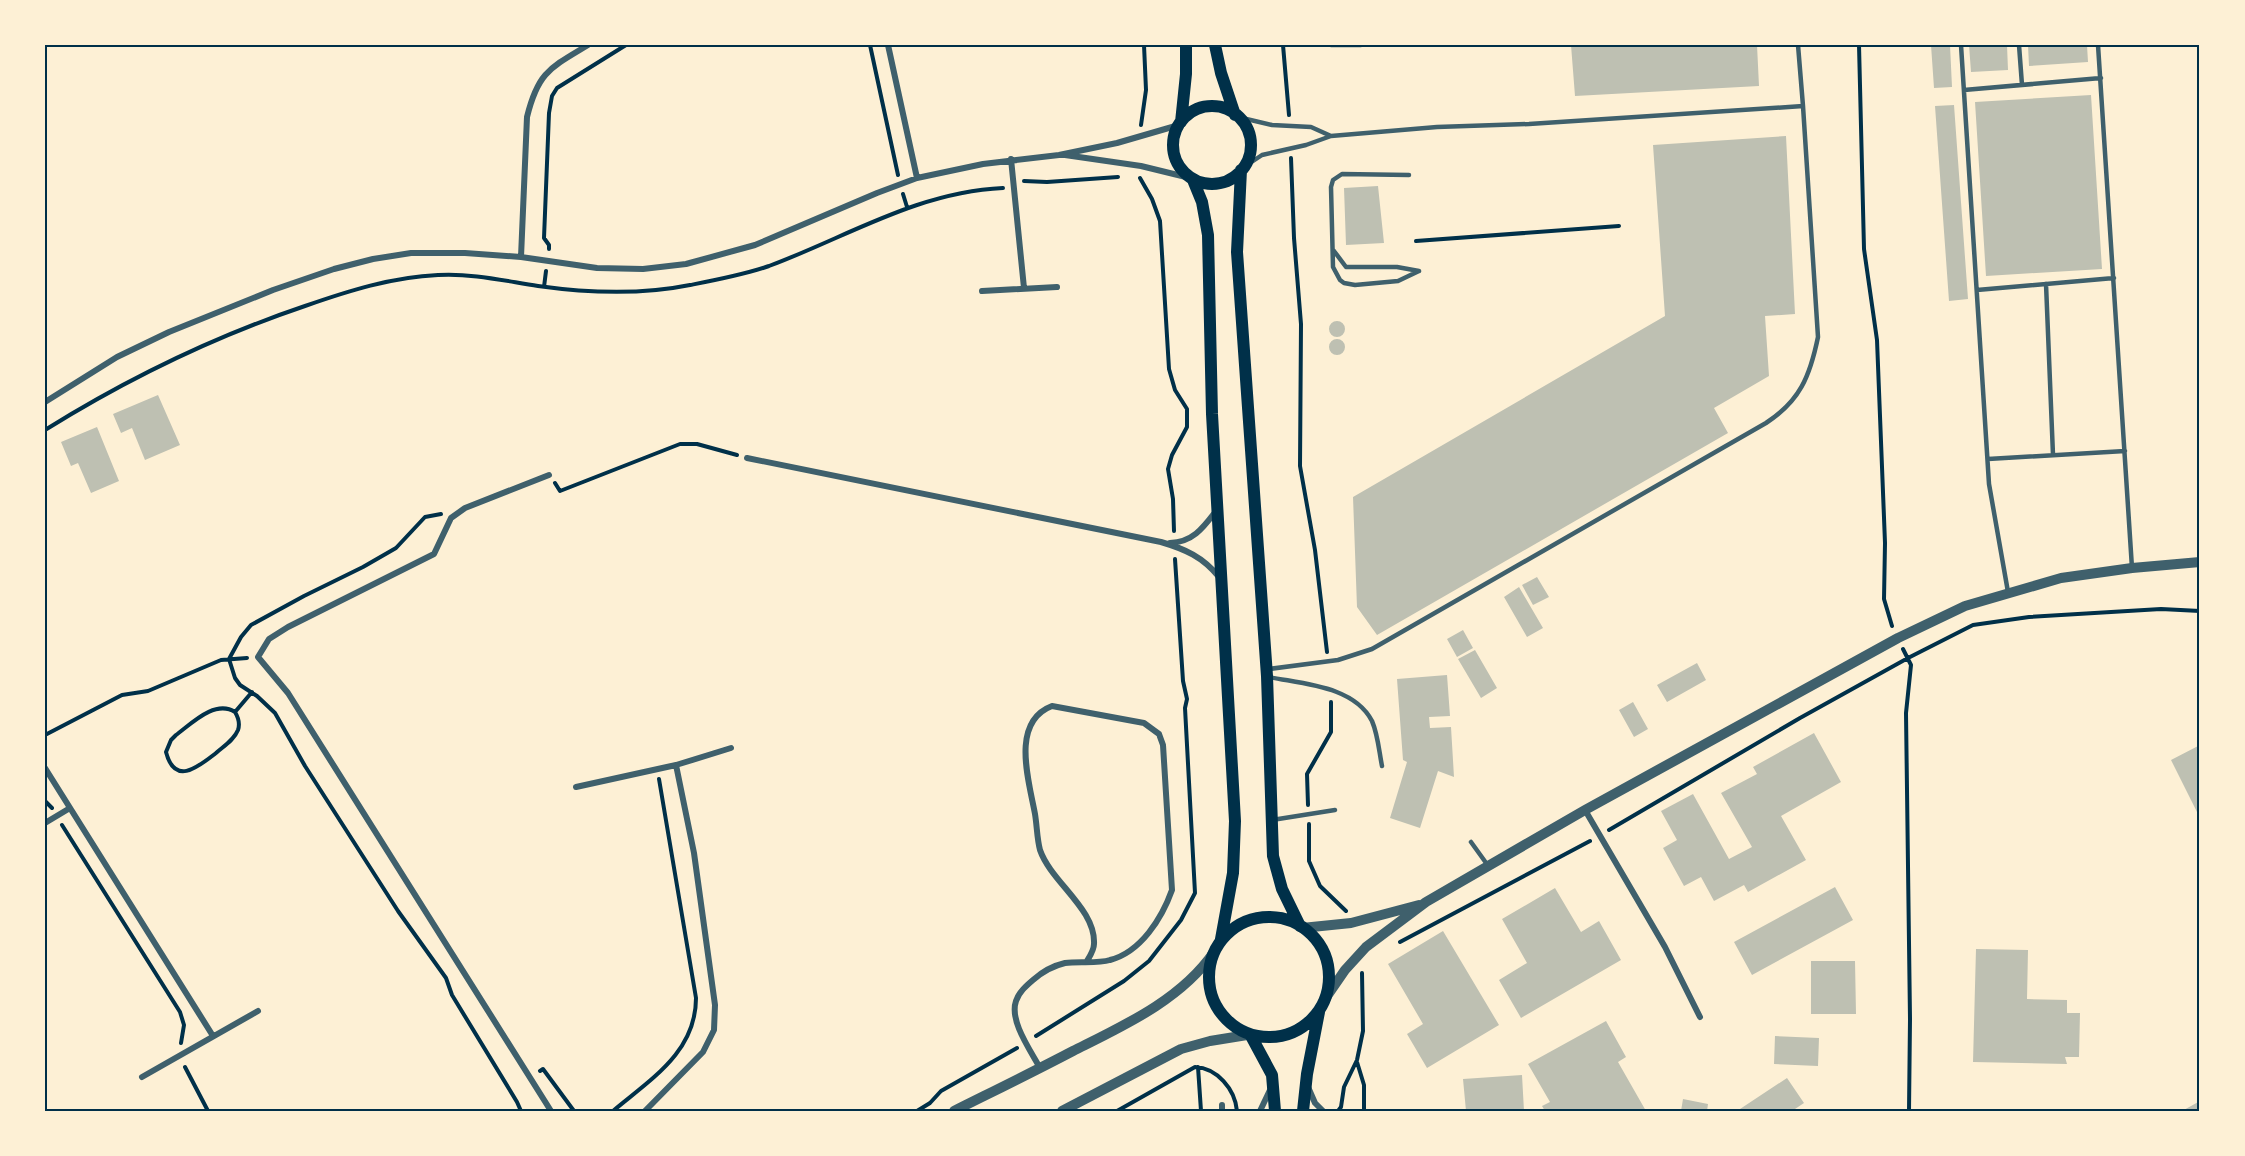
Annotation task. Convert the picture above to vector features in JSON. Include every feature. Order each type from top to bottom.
[{"type":"main road","points":[[1184,47],[1180,124],[1173,141],[1173,153],[1181,170],[1192,179],[1209,184],[1219,184],[1229,181],[1243,168],[1249,156],[1251,142],[1245,126],[1237,116],[1221,73],[1215,45]]},
{"type":"main road","points":[[1180,124],[1191,113],[1205,106],[1222,107],[1237,116]]},
{"type":"main road","points":[[1243,168],[1238,252],[1266,672],[1271,842],[1282,889],[1301,927]]},
{"type":"main road","points":[[1192,179],[1202,202],[1208,236],[1216,511],[1236,840],[1233,873],[1221,939],[1208,969],[1213,998],[1225,1018],[1249,1036],[1273,1078],[1275,1111]]},
{"type":"main road","points":[[1221,939],[1238,925],[1262,917],[1281,918],[1301,927],[1316,940],[1328,961],[1329,978],[1306,1084],[1303,1111]]},
{"type":"main road","points":[[1249,1036],[1271,1038],[1287,1035],[1303,1028],[1322,1005]]},
{"type":"street","points":[[521,257],[527,117],[531,99],[544,75],[588,45]]},
{"type":"street","points":[[888,45],[917,178]]},
{"type":"street","points":[[45,402],[117,357],[169,332],[273,290],[334,269],[373,259],[411,253],[465,253],[521,257],[597,268],[632,269],[686,264],[755,245],[917,178],[1011,159],[1059,155],[1141,137],[1180,124]]},
{"type":"street","points":[[1059,155],[1141,166],[1192,179]]},
{"type":"street","points":[[1011,159],[1024,288]]},
{"type":"street","points":[[982,291],[1057,287]]},
{"type":"street","points":[[747,458],[1175,544],[1196,555],[1221,580]]},
{"type":"street","points":[[549,475],[465,508],[451,518],[434,554],[288,627],[269,639],[258,657],[288,693],[551,1111]]},
{"type":"street","points":[[1175,544],[1192,538],[1216,511]]},
{"type":"street","points":[[1322,1005],[1360,953],[1426,902],[1585,810],[1898,638],[1965,606],[2061,578],[2132,568],[2200,562]]},
{"type":"street","points":[[1040,1068],[1025,1042],[1014,1013],[1016,1001],[1023,988],[1051,967],[1087,961],[1110,961],[1127,953],[1145,936],[1166,906],[1172,890],[1162,745],[1159,734],[1144,723],[1052,706],[1044,710],[1032,722],[1026,742],[1025,758],[1040,849],[1050,871],[1087,918],[1093,935],[1095,946],[1087,961]]},
{"type":"street","points":[[576,787],[676,765],[731,748]]},
{"type":"street","points":[[645,1111],[703,1052],[714,1030],[715,1005],[694,854],[676,765]]},
{"type":"street","points":[[45,768],[213,1036]]},
{"type":"street","points":[[45,823],[70,808]]},
{"type":"street","points":[[1585,810],[1665,947],[1700,1017]]},
{"type":"street","points":[[1301,927],[1351,923],[1426,902]]},
{"type":"street","points":[[954,1111],[1150,1009],[1195,976],[1214,952]]},
{"type":"street","points":[[142,1077],[258,1011]]},
{"type":"street","points":[[1062,1111],[1180,1049],[1210,1041],[1249,1036]]},
{"type":"street","points":[[1260,1111],[1273,1078]]},
{"type":"street","points":[[1306,1084],[1315,1103],[1323,1111]]},
{"type":"lane","points":[[1331,45],[1361,45]]},
{"type":"lane","points":[[1266,672],[1355,657],[1387,642],[1766,423],[1792,402],[1809,372],[1818,338],[1798,45]]},
{"type":"lane","points":[[1961,45],[1989,483],[2008,592]]},
{"type":"lane","points":[[2019,45],[2022,85]]},
{"type":"lane","points":[[2098,45],[2132,568]]},
{"type":"lane","points":[[1964,90],[2101,78]]},
{"type":"lane","points":[[1243,168],[1262,156],[1330,136],[1437,127],[1529,124],[1803,106]]},
{"type":"lane","points":[[1237,116],[1272,125],[1311,127],[1330,136]]},
{"type":"lane","points":[[1333,249],[1346,267],[1397,267],[1419,271],[1398,280],[1355,285],[1344,283],[1334,267],[1333,249],[1331,187],[1336,177],[1342,174],[1409,175]]},
{"type":"lane","points":[[1977,290],[2114,278]]},
{"type":"lane","points":[[2046,284],[2053,455]]},
{"type":"lane","points":[[1988,459],[2125,451]]},
{"type":"lane","points":[[1266,672],[1331,691],[1353,700],[1368,716],[1376,731],[1382,766]]},
{"type":"lane","points":[[1271,820],[1335,810]]},
{"type":"lane","points":[[1471,842],[1490,867]]},
{"type":"path","points":[[544,287],[549,245],[544,238],[549,113],[552,96],[565,83],[626,45]]},
{"type":"path","points":[[870,45],[895,168],[907,207]]},
{"type":"path","points":[[1141,137],[1146,90],[1144,45]]},
{"type":"path","points":[[1283,45],[1290,126]]},
{"type":"path","points":[[1859,45],[1864,249],[1877,340],[1885,543],[1884,599],[1889,618],[1911,665],[1906,713],[1909,1111]]},
{"type":"path","points":[[1291,149],[1294,238],[1301,324],[1300,466],[1316,550],[1327,662]]},
{"type":"path","points":[[917,1111],[930,1103],[941,1091],[1124,981],[1149,961],[1182,920],[1195,893],[1186,699],[1183,681],[1173,499],[1168,469],[1172,455],[1187,428],[1186,409],[1175,390],[1170,369],[1160,221],[1152,199],[1140,179],[1141,166]]},
{"type":"path","points":[[1416,241],[1619,226]]},
{"type":"path","points":[[549,475],[560,491],[680,444],[697,444],[747,458]]},
{"type":"path","points":[[451,518],[439,513],[425,517],[396,548],[251,626],[241,637],[229,659],[235,678],[240,685],[252,692],[275,713],[311,776],[398,911],[446,978],[452,996],[514,1095],[521,1111]]},
{"type":"path","points":[[1391,947],[1600,836],[1800,718],[1964,629],[1995,621],[2161,609],[2200,611]]},
{"type":"path","points":[[45,735],[122,695],[148,691],[221,660],[258,657]]},
{"type":"path","points":[[1331,691],[1331,732],[1307,774],[1309,861],[1320,885],[1342,904],[1351,923]]},
{"type":"path","points":[[235,712],[252,692]]},
{"type":"path","points":[[230,708],[235,712],[239,726],[234,738],[194,770],[184,771],[174,766],[166,752],[176,735],[206,713],[230,708]]},
{"type":"path","points":[[613,1111],[670,1063],[691,1031],[696,1014],[696,998],[657,769]]},
{"type":"path","points":[[45,801],[57,816],[180,1012],[184,1025],[182,1044],[186,1052],[184,1068],[208,1111]]},
{"type":"path","points":[[1338,1111],[1341,1107],[1344,1087],[1357,1060],[1363,1031],[1360,953]]},
{"type":"path","points":[[1357,1060],[1364,1085],[1364,1111]]},
{"type":"path","points":[[1117,1111],[1195,1067],[1212,1070],[1219,1077],[1236,1099],[1238,1111]]},
{"type":"path","points":[[1198,1067],[1201,1111]]},
{"type":"building","points":[[1571,45],[1757,45],[1759,86],[1575,96]]},
{"type":"building","points":[[1931,45],[1950,45],[1952,87],[1934,88]]},
{"type":"building","points":[[1969,45],[2007,45],[2008,70],[1971,72]]},
{"type":"building","points":[[2028,45],[2087,45],[2088,62],[2029,66]]},
{"type":"building","points":[[2091,95],[2102,269],[1986,276],[1975,102]]},
{"type":"building","points":[[1954,105],[1968,299],[1949,301],[1935,106]]},
{"type":"building","points":[[1786,136],[1795,314],[1765,316],[1769,376],[1714,408],[1728,433],[1377,635],[1357,607],[1353,497],[1665,316],[1653,145]]},
{"type":"building","points":[[1378,186],[1384,243],[1346,245],[1344,188]]},
{"type":"building","points":[[1337,321],[1343,323],[1345,329],[1343,335],[1337,337],[1331,335],[1329,329],[1331,323]]},
{"type":"building","points":[[1337,339],[1343,341],[1345,347],[1343,353],[1337,355],[1331,353],[1329,347],[1331,341]]},
{"type":"building","points":[[158,395],[180,445],[145,460],[132,428],[121,433],[113,414]]},
{"type":"building","points":[[97,427],[119,481],[91,493],[78,463],[71,466],[61,442]]},
{"type":"building","points":[[1537,577],[1549,597],[1533,605],[1522,585]]},
{"type":"building","points":[[1519,587],[1543,628],[1527,637],[1504,597]]},
{"type":"building","points":[[1463,630],[1473,648],[1457,657],[1447,639]]},
{"type":"building","points":[[1475,650],[1497,688],[1481,698],[1458,659]]},
{"type":"building","points":[[1697,663],[1706,680],[1667,702],[1657,685]]},
{"type":"building","points":[[1447,675],[1450,716],[1429,717],[1430,728],[1451,727],[1454,777],[1438,771],[1420,828],[1390,818],[1407,762],[1403,760],[1397,679]]},
{"type":"building","points":[[1633,702],[1648,729],[1634,737],[1619,710]]},
{"type":"building","points":[[1814,733],[1841,782],[1781,816],[1806,860],[1748,892],[1744,885],[1714,901],[1701,877],[1684,886],[1663,848],[1677,840],[1661,811],[1693,794],[1729,859],[1752,847],[1721,793],[1757,774],[1753,767]]},
{"type":"building","points":[[2200,745],[2200,818],[2171,760]]},
{"type":"building","points":[[1835,887],[1853,920],[1752,975],[1734,942]]},
{"type":"building","points":[[1555,888],[1581,932],[1599,921],[1621,960],[1521,1018],[1499,980],[1527,963],[1502,919]]},
{"type":"building","points":[[1443,931],[1499,1025],[1427,1068],[1407,1034],[1423,1024],[1388,964]]},
{"type":"building","points":[[1976,949],[2028,950],[2027,999],[2067,1000],[2067,1013],[2080,1013],[2079,1057],[2065,1057],[2067,1064],[1973,1062]]},
{"type":"building","points":[[1811,961],[1855,961],[1856,1014],[1811,1014]]},
{"type":"building","points":[[1606,1021],[1626,1057],[1618,1062],[1646,1111],[1545,1111],[1542,1106],[1550,1102],[1528,1064]]},
{"type":"building","points":[[1775,1036],[1819,1038],[1818,1066],[1774,1064]]},
{"type":"building","points":[[1522,1075],[1524,1111],[1466,1111],[1463,1079]]},
{"type":"building","points":[[1787,1078],[1804,1103],[1792,1111],[1737,1111]]},
{"type":"building","points":[[1683,1099],[1708,1104],[1707,1111],[1681,1111]]},
{"type":"building","points":[[2200,1101],[2200,1111],[2182,1111]]}]
